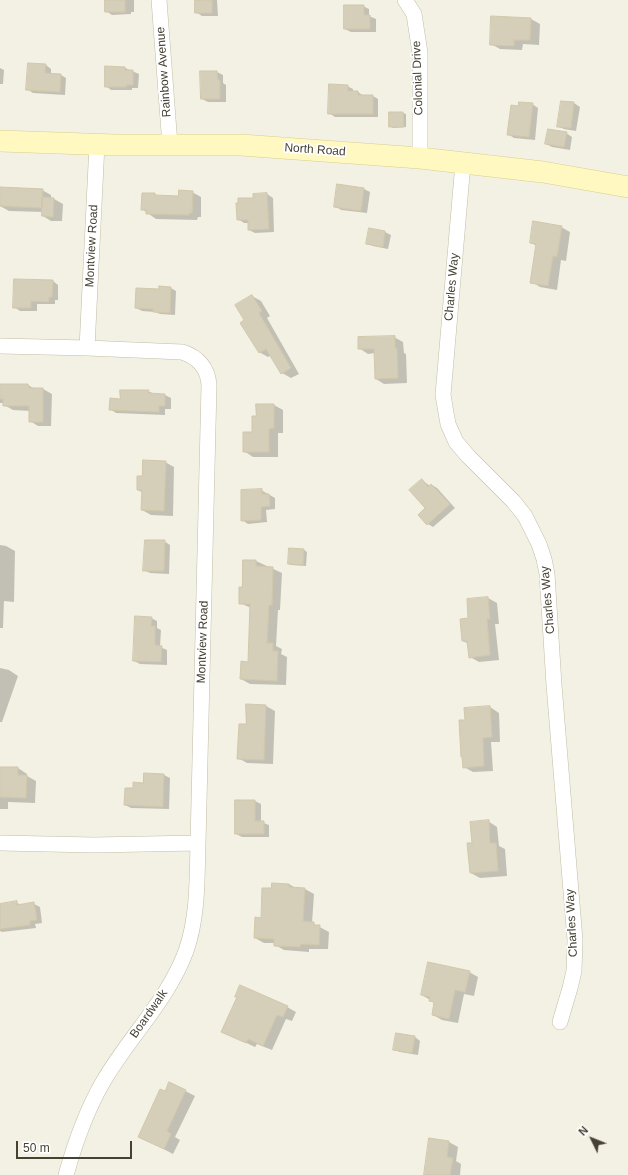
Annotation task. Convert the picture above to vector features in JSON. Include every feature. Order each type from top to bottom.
[{"type":"main road","name":"North Road","points":[[0,141],[97,144],[241,145],[420,158],[543,172],[628,187]]},
{"type":"street","name":"Rainbow Avenue","points":[[159,0],[170,145]]},
{"type":"street","name":"Colonial Drive","points":[[405,0],[414,14],[420,53],[420,158]]},
{"type":"street","name":"Montview Road","points":[[86,348],[97,144]]},
{"type":"street","name":"Charles Way","points":[[463,163],[443,395],[448,424],[456,442],[519,508],[532,530],[544,559],[547,574],[554,693],[575,940],[574,971],[560,1022]]},
{"type":"street","name":"Montview Road","points":[[0,346],[182,352],[192,355],[206,370],[209,380],[206,572],[198,843]]},
{"type":"street","points":[[0,843],[94,845],[198,843]]},
{"type":"street","name":"Boardwalk","points":[[66,1175],[93,1101],[107,1075],[173,979],[186,950],[195,909],[198,843]]},
{"type":"building","points":[[105,0],[125,0],[125,12],[105,12]]},
{"type":"building","points":[[195,0],[212,0],[212,13],[195,13]]},
{"type":"building","points":[[344,5],[364,5],[364,15],[370,15],[370,29],[344,29]]},
{"type":"building","points":[[491,16],[531,18],[530,40],[514,40],[514,46],[490,45]]},
{"type":"building","points":[[28,63],[46,64],[45,73],[61,74],[60,92],[26,90]]},
{"type":"building","points":[[105,66],[125,67],[125,70],[133,70],[133,85],[126,85],[126,87],[105,87]]},
{"type":"building","points":[[200,71],[217,71],[218,80],[220,80],[220,99],[201,99]]},
{"type":"building","points":[[329,84],[348,85],[348,91],[358,91],[358,95],[373,95],[373,114],[328,114]]},
{"type":"building","points":[[561,101],[574,102],[571,128],[557,127]]},
{"type":"building","points":[[519,102],[533,103],[529,137],[507,135],[511,105],[518,106]]},
{"type":"building","points":[[389,112],[403,112],[404,127],[389,127]]},
{"type":"building","points":[[548,129],[567,132],[564,147],[545,144]]},
{"type":"building","points":[[337,184],[364,188],[361,211],[334,207]]},
{"type":"building","points":[[0,187],[43,189],[42,208],[0,206]]},
{"type":"building","points":[[179,190],[193,191],[192,213],[189,213],[189,215],[146,214],[146,210],[141,210],[142,193],[178,196]]},
{"type":"building","points":[[267,193],[269,229],[248,230],[248,220],[237,220],[236,203],[238,203],[238,198],[253,198],[253,194]]},
{"type":"building","points":[[42,197],[54,198],[53,217],[42,216]]},
{"type":"building","points":[[533,221],[562,226],[557,257],[553,256],[548,286],[530,283],[536,244],[530,243]]},
{"type":"building","points":[[369,228],[385,231],[383,247],[366,244]]},
{"type":"building","points":[[14,279],[53,280],[52,297],[49,297],[49,302],[31,301],[31,308],[13,308]]},
{"type":"building","points":[[159,286],[171,287],[170,313],[153,312],[153,309],[135,308],[136,288],[159,289]]},
{"type":"building","points":[[252,295],[262,311],[259,313],[291,368],[281,374],[266,349],[259,353],[240,323],[244,320],[235,305]]},
{"type":"building","points":[[395,336],[398,378],[375,379],[374,349],[358,349],[358,337]]},
{"type":"building","points":[[0,384],[28,384],[29,388],[43,388],[43,422],[29,422],[29,406],[3,406],[3,399],[0,399]]},
{"type":"building","points":[[120,390],[149,390],[148,393],[165,394],[165,406],[159,406],[159,412],[109,410],[110,398],[120,399]]},
{"type":"building","points":[[256,404],[274,404],[274,428],[269,429],[269,452],[243,452],[243,432],[252,432],[252,416],[256,416]]},
{"type":"building","points":[[143,460],[166,461],[164,511],[141,510],[142,490],[137,490],[137,476],[142,476]]},
{"type":"building","points":[[422,479],[428,487],[431,484],[450,504],[427,525],[418,515],[425,508],[409,490]]},
{"type":"building","points":[[262,489],[262,494],[269,494],[270,506],[261,507],[261,520],[241,521],[241,490]]},
{"type":"building","points":[[145,540],[165,540],[164,571],[143,571]]},
{"type":"building","points":[[289,548],[304,549],[303,565],[288,564]]},
{"type":"building","points":[[243,560],[256,560],[256,566],[273,567],[272,605],[269,605],[267,643],[273,643],[273,651],[278,651],[277,681],[240,679],[241,661],[248,662],[250,604],[239,604],[239,587],[242,587]]},
{"type":"building","points":[[488,597],[490,619],[487,619],[490,655],[469,658],[467,641],[462,641],[460,619],[468,618],[467,599]]},
{"type":"building","points":[[135,616],[152,617],[151,626],[155,626],[155,645],[162,646],[161,662],[133,661]]},
{"type":"building","points":[[246,704],[266,705],[264,760],[237,759],[239,724],[246,724]]},
{"type":"building","points":[[490,706],[492,737],[483,738],[484,766],[463,768],[459,720],[465,720],[464,708]]},
{"type":"building","points":[[0,767],[18,767],[18,775],[27,775],[26,798],[0,797]]},
{"type":"building","points":[[144,773],[164,774],[163,807],[124,805],[125,788],[133,788],[133,782],[143,783]]},
{"type":"building","points":[[235,800],[255,800],[255,821],[264,821],[264,834],[235,834]]},
{"type":"building","points":[[489,820],[490,843],[496,843],[498,871],[470,873],[467,843],[472,843],[470,822]]},
{"type":"building","points":[[272,883],[289,884],[289,887],[305,888],[303,921],[314,922],[314,925],[320,925],[319,945],[301,944],[300,947],[274,946],[274,939],[254,938],[255,917],[261,918],[262,888],[271,888]]},
{"type":"building","points":[[17,901],[17,905],[34,902],[37,920],[30,921],[30,925],[0,929],[0,904]]},
{"type":"building","points":[[428,962],[470,971],[465,992],[455,990],[449,1019],[432,1015],[434,1002],[429,1001],[430,997],[421,995]]},
{"type":"building","points":[[240,985],[288,1006],[283,1017],[277,1015],[263,1046],[248,1039],[246,1043],[221,1032],[237,997],[235,997]]},
{"type":"building","points":[[396,1033],[415,1036],[412,1053],[393,1050]]},
{"type":"building","points":[[169,1082],[186,1090],[167,1131],[171,1134],[164,1149],[138,1137],[160,1089],[165,1091]]},
{"type":"building","points":[[429,1138],[449,1141],[447,1157],[453,1158],[450,1175],[424,1175]]}]
